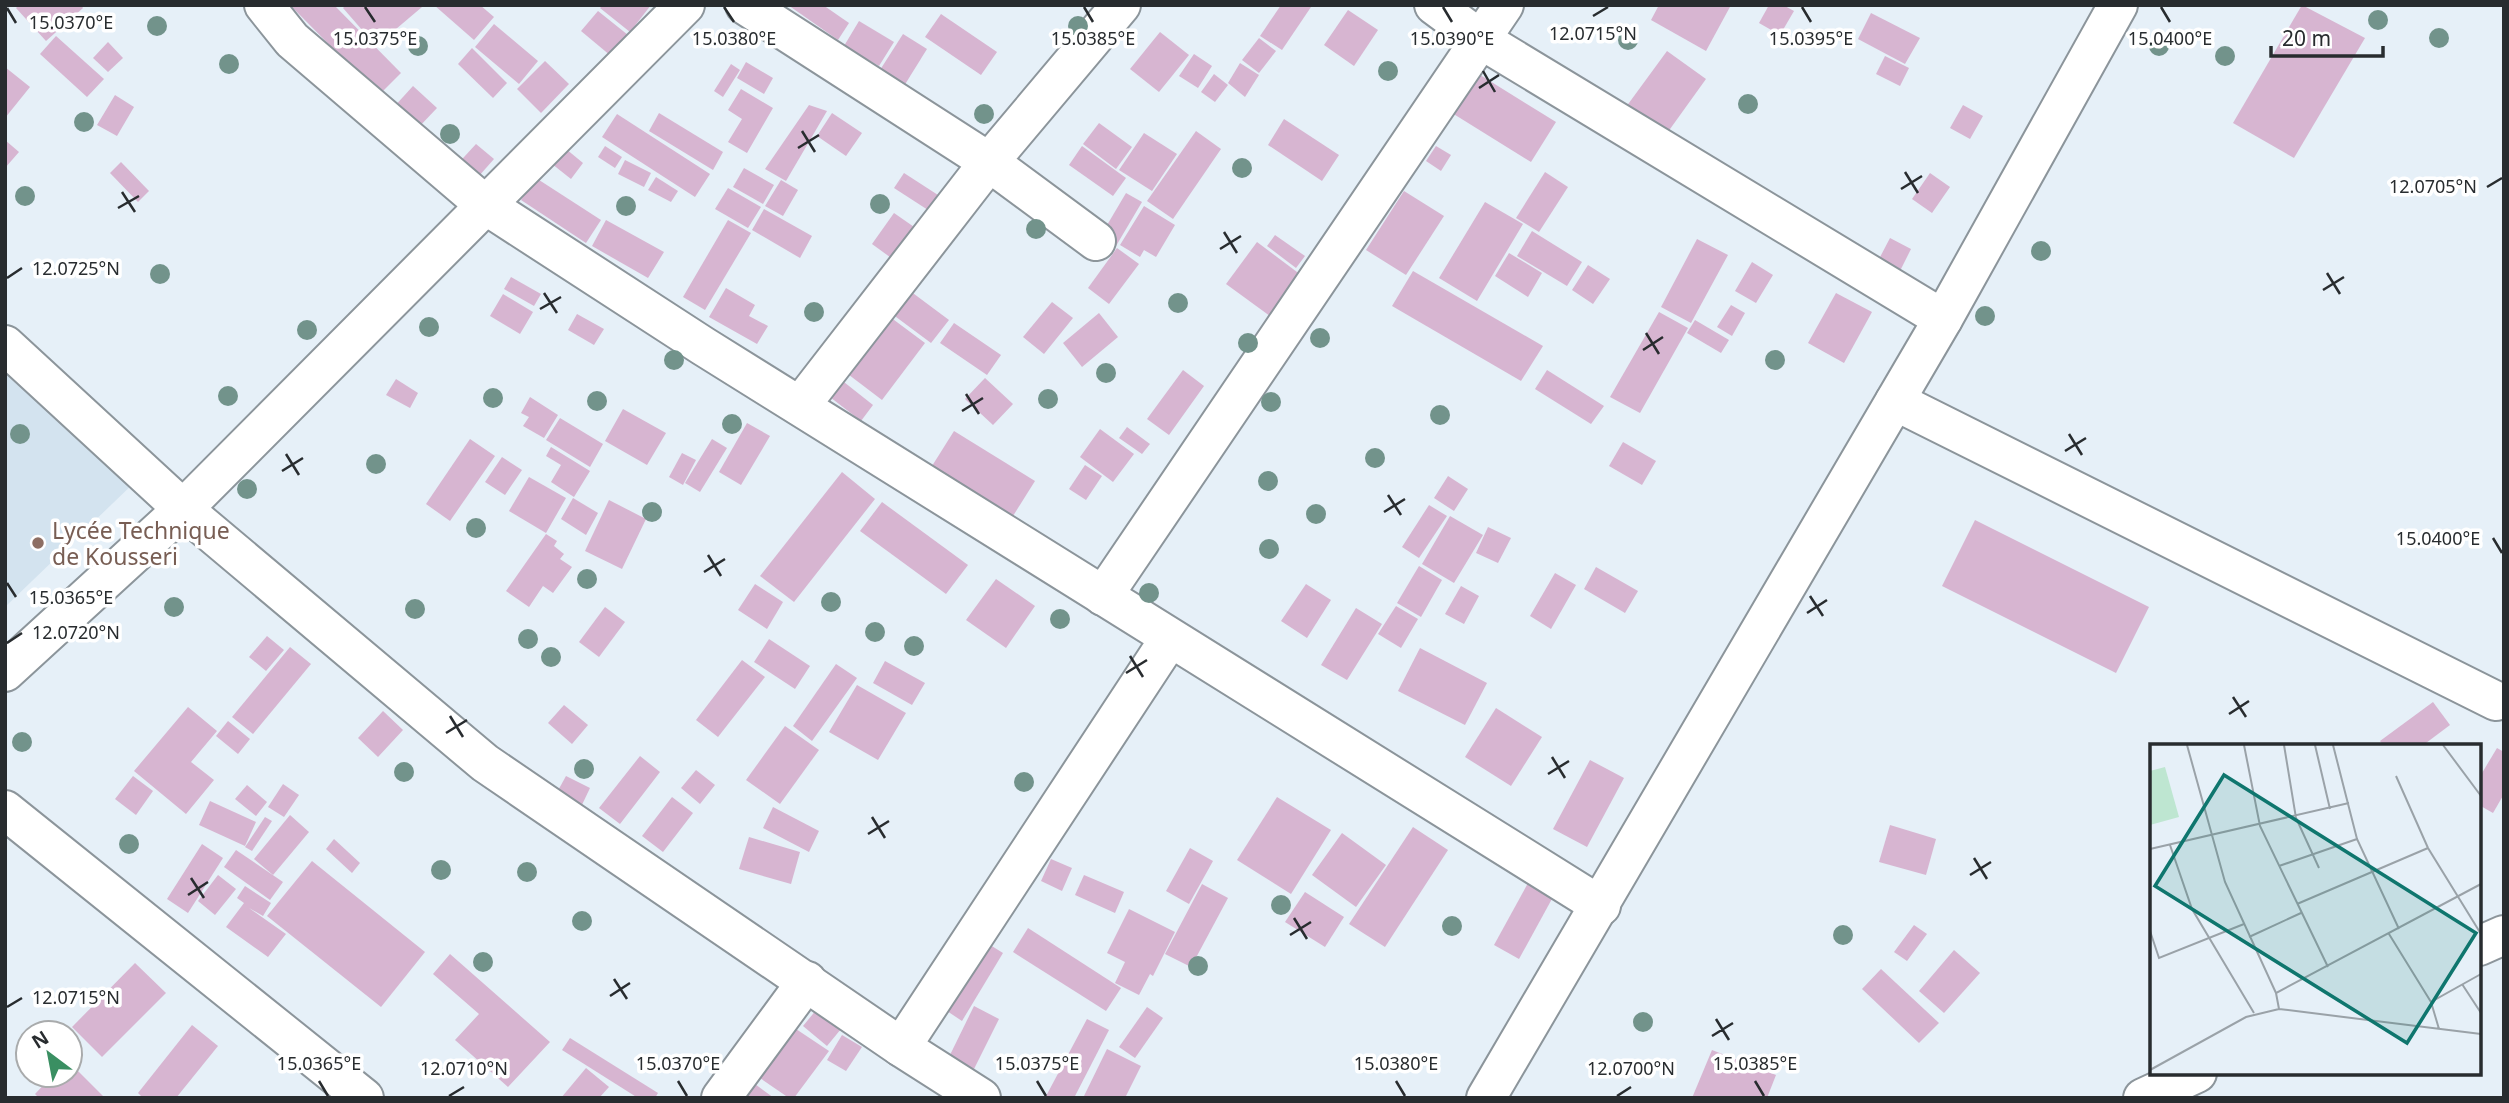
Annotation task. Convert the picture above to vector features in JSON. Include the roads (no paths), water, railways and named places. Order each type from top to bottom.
[{"type":"main road","points":[[264,5],[292,40],[484,204],[800,406],[1601,906]]},
{"type":"main road","points":[[5,671],[183,509],[685,5]]},
{"type":"main road","points":[[744,5],[989,162],[1096,241]]},
{"type":"main road","points":[[800,406],[989,162],[1121,5]]},
{"type":"main road","points":[[1434,5],[1480,39],[1943,319]]},
{"type":"main road","points":[[1103,596],[1504,5]]},
{"type":"main road","points":[[1486,1098],[1943,319],[2118,5]]},
{"type":"main road","points":[[5,345],[183,509],[485,764],[807,981],[901,1048],[982,1098]]},
{"type":"main road","points":[[1895,401],[2501,698]]},
{"type":"main road","points":[[901,1048],[1170,638]]},
{"type":"main road","points":[[5,810],[364,1098]]},
{"type":"main road","points":[[2481,945],[2504,935]]},
{"type":"main road","points":[[721,1098],[807,981]]},
{"type":"main road","points":[[2143,1098],[2193,1075]]},
{"type":"place","name":"Lycée Technique de Kousseri","points":[[38,543]]}]
